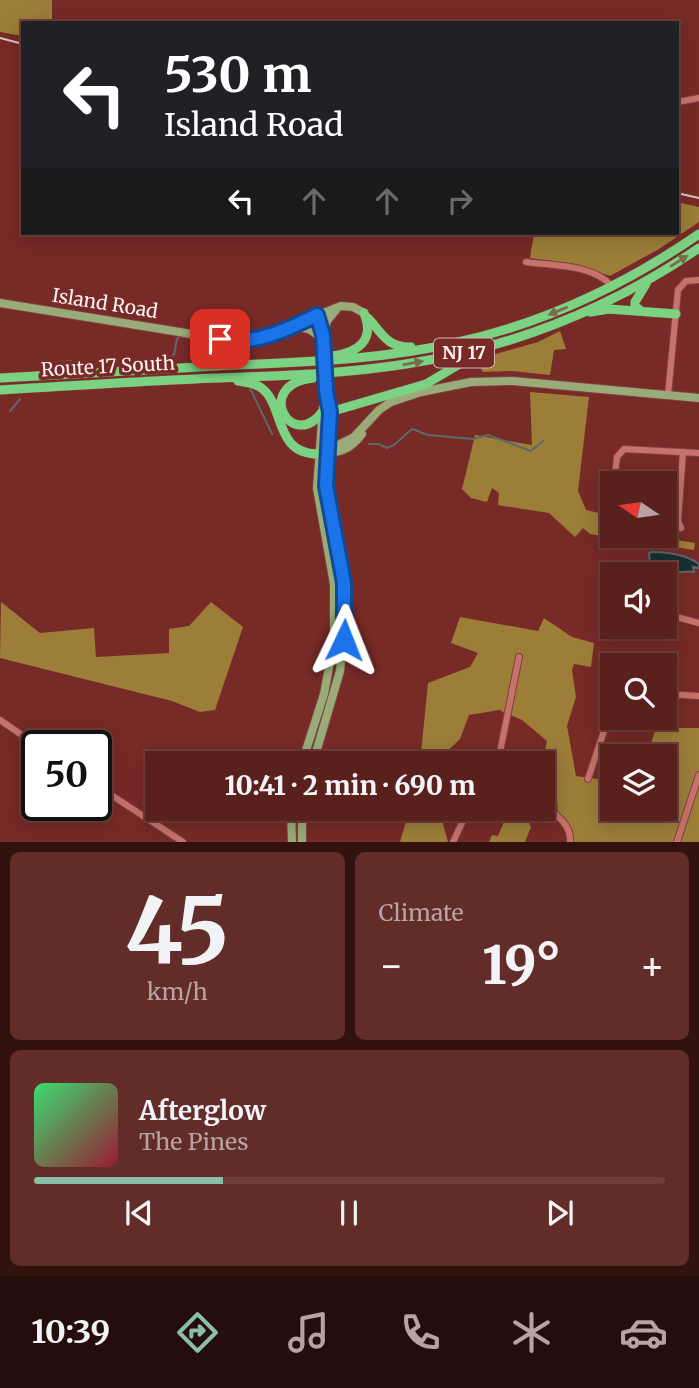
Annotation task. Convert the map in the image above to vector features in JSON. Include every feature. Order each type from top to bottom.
[{"type":"highway","name":"NJ 17","points":[[0,378],[279,364],[376,357],[428,349],[515,326],[572,305],[612,286],[699,234]]},
{"type":"highway","name":"NJ 17","points":[[219,379],[345,371],[420,362],[493,345],[579,314],[655,275],[699,248]]},
{"type":"highway","points":[[641,311],[635,306],[635,299],[655,275]]},
{"type":"highway","points":[[579,314],[609,309],[676,314]]},
{"type":"highway","points":[[363,313],[389,342],[403,347],[424,345],[428,349]]},
{"type":"highway","points":[[279,364],[340,355],[358,348],[368,332],[363,313]]},
{"type":"highway","points":[[345,371],[298,381],[287,389],[281,398],[283,414],[294,424],[309,424],[326,412],[426,384],[493,345]]},
{"type":"highway","points":[[219,379],[252,384],[262,389],[290,443],[303,451],[325,452]]},
{"type":"highway","name":"Route 17 South","points":[[0,390],[219,379]]},
{"type":"main road","name":"Island Road","points":[[0,303],[230,341],[257,339],[338,307]]},
{"type":"main road","points":[[321,335],[338,307],[350,306],[363,313]]},
{"type":"main road","points":[[314,317],[324,348],[327,491],[341,560],[345,602],[340,671],[318,751]]},
{"type":"main road","points":[[293,326],[321,335]]},
{"type":"main road","points":[[325,452],[351,439],[385,406],[406,396],[482,381],[513,381],[699,398]]},
{"type":"main road","points":[[306,751],[324,694],[331,660],[335,602],[332,567],[317,495],[329,433],[326,412]]},
{"type":"main road","points":[[325,452],[341,452],[353,445],[372,418]]},
{"type":"main road","points":[[329,433],[338,439],[351,439]]},
{"type":"main road","points":[[324,694],[326,697],[319,720],[326,724]]},
{"type":"main road","points":[[311,751],[314,725]]},
{"type":"main road","points":[[291,821],[292,842]]},
{"type":"main road","points":[[302,821],[302,842]]},
{"type":"street","points":[[679,102],[699,98]]},
{"type":"street","points":[[526,262],[588,271],[601,276],[612,286]]},
{"type":"street","points":[[668,395],[680,286],[686,281],[699,280]]},
{"type":"street","points":[[615,471],[617,457],[624,449],[699,453]]},
{"type":"street","points":[[681,527],[678,521],[684,452]]},
{"type":"street","points":[[677,617],[699,623]]},
{"type":"street","points":[[499,751],[519,657]]},
{"type":"street","points":[[677,695],[699,696]]},
{"type":"street","points":[[0,720],[21,734]]},
{"type":"street","points":[[588,779],[604,730]]},
{"type":"street","points":[[677,842],[699,775]]},
{"type":"street","points":[[112,795],[183,842]]},
{"type":"street","points":[[555,814],[571,834],[570,842]]},
{"type":"street","points":[[453,842],[463,821]]},
{"type":"shaded area","points":[[0,0],[52,0],[52,21],[21,21],[21,36],[0,32]]},
{"type":"shaded area","points":[[679,202],[699,207],[699,222],[659,249],[610,276],[575,264],[530,258],[534,235],[679,235]]},
{"type":"shaded area","points":[[560,331],[566,349],[554,350],[550,375],[512,371],[483,372],[481,369],[492,355],[538,342]]},
{"type":"shaded area","points":[[530,392],[589,397],[578,491],[586,510],[600,513],[600,536],[590,534],[583,528],[575,537],[549,513],[498,505],[499,493],[492,488],[487,502],[471,498],[462,489],[475,435],[532,445]]},
{"type":"shaded area","points":[[677,540],[695,543],[694,550],[677,547]]},
{"type":"shaded area","points":[[1,602],[40,633],[94,628],[96,657],[169,653],[169,629],[189,626],[211,602],[243,627],[215,710],[200,712],[172,701],[0,658]]},
{"type":"shaded area","points":[[460,617],[538,631],[544,618],[572,637],[594,643],[591,667],[574,664],[572,670],[576,697],[567,726],[576,776],[600,779],[600,821],[677,821],[677,744],[651,744],[655,730],[699,728],[699,842],[572,842],[558,812],[555,751],[545,751],[547,741],[522,720],[499,710],[469,715],[460,739],[448,751],[421,751],[428,683],[470,667],[478,653],[451,643]]},
{"type":"shaded area","points":[[406,821],[442,821],[448,842],[400,842]]},
{"type":"shaded area","points":[[504,821],[528,821],[531,827],[525,842],[489,842],[492,835],[498,836]]},
{"type":"water","points":[[649,553],[682,556],[699,564],[699,568],[693,567],[694,572],[677,572],[677,562],[650,562]]},
{"type":"waterway","points":[[170,357],[174,355],[177,339],[181,336],[230,348],[234,356]]},
{"type":"waterway","points":[[48,365],[71,361]]},
{"type":"waterway","points":[[250,388],[272,434]]},
{"type":"waterway","points":[[10,411],[20,399]]},
{"type":"waterway","points":[[369,444],[379,444],[387,448],[412,429],[428,435],[473,439],[488,435],[531,451],[543,441]]},
{"type":"railway","points":[[0,38],[21,43]]},
{"type":"railway","points":[[679,193],[699,198]]},
{"type":"route","points":[[220,339],[257,339],[317,315],[323,335],[330,412],[326,486],[344,583],[344,640]]}]
